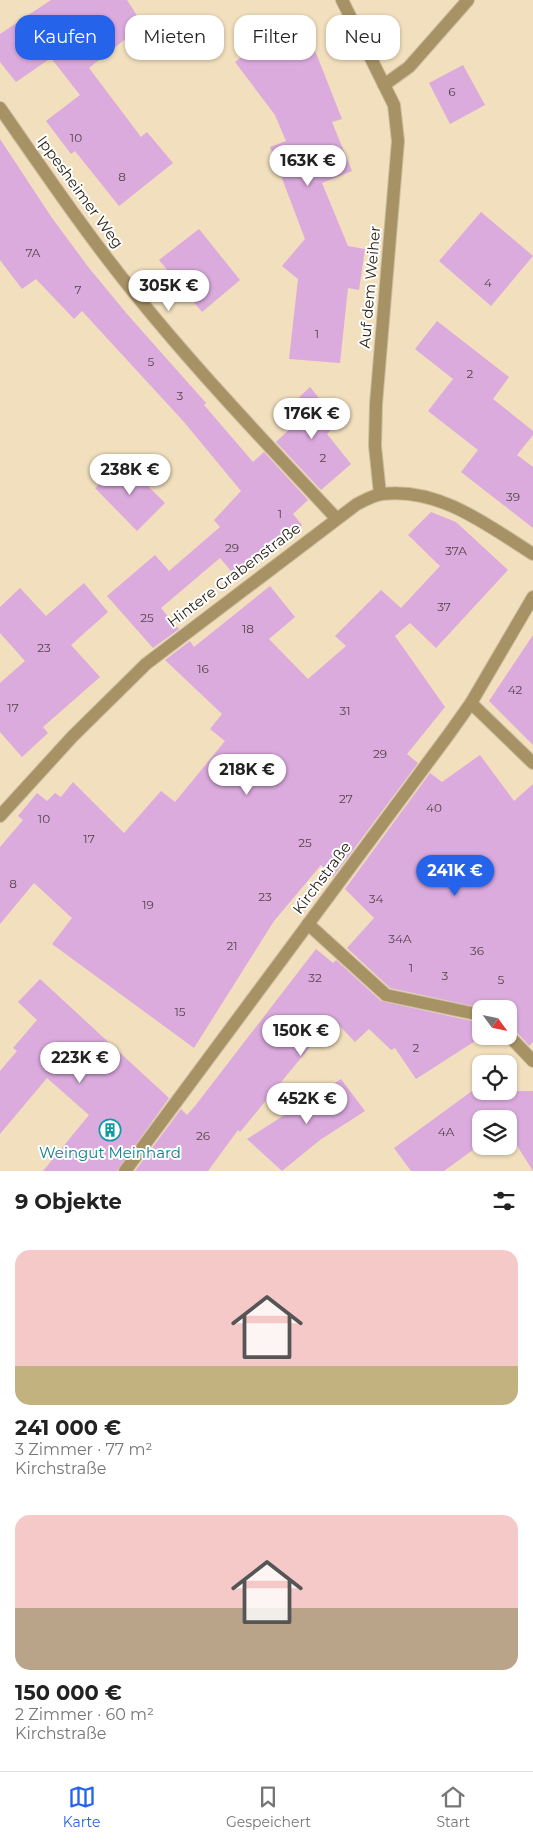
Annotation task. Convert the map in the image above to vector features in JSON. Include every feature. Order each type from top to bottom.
[{"type":"street","name":"Auf dem Weiher","points":[[342,0],[394,105],[398,141],[376,404],[375,446],[380,494]]},
{"type":"street","points":[[384,85],[409,67],[468,0]]},
{"type":"street","name":"Ippesheimer Weg","points":[[0,108],[74,215],[136,295],[254,430],[336,518]]},
{"type":"street","name":"Hintere Grabenstraße","points":[[0,816],[72,737],[146,664],[336,518],[357,504],[380,494],[413,492],[453,505],[533,554]]},
{"type":"street","name":"Kirchstraße","points":[[125,1171],[471,703],[533,597]]},
{"type":"street","points":[[471,703],[533,763]]},
{"type":"street","points":[[308,924],[386,995],[472,1013]]},
{"type":"street","points":[[518,1045],[533,1061]]},
{"type":"building","points":[[51,0],[127,0],[137,15],[125,15],[125,39],[115,47],[115,15],[28,15]]},
{"type":"building","points":[[15,24],[15,60],[48,60],[16,82],[0,62],[0,34]]},
{"type":"building","points":[[316,53],[342,119],[332,122],[352,171],[322,183],[348,246],[365,249],[359,290],[348,288],[340,363],[289,359],[298,279],[282,266],[305,239],[270,147],[286,141],[275,115],[235,62],[238,60],[316,60]]},
{"type":"building","points":[[53,60],[99,60],[89,68],[141,137],[147,132],[173,163],[119,206],[75,151],[71,154],[46,121],[80,95]]},
{"type":"building","points":[[463,65],[485,105],[450,124],[429,83]]},
{"type":"building","points":[[0,139],[52,218],[89,268],[206,403],[204,405],[253,462],[264,452],[308,500],[293,514],[302,525],[236,577],[220,558],[161,608],[179,629],[153,648],[107,596],[155,555],[169,571],[220,527],[214,520],[241,491],[184,422],[82,311],[74,319],[36,279],[22,289],[0,260]]},
{"type":"building","points":[[481,212],[533,256],[491,306],[439,261]]},
{"type":"building","points":[[199,229],[240,280],[202,312],[159,260]]},
{"type":"building","points":[[437,321],[509,377],[493,399],[533,431],[533,435],[517,455],[533,467],[533,528],[461,472],[478,450],[428,411],[453,379],[415,349]]},
{"type":"building","points":[[310,387],[334,417],[329,422],[333,428],[327,434],[351,464],[321,490],[276,442],[291,428],[281,415]]},
{"type":"building","points":[[123,461],[165,503],[137,531],[95,488]]},
{"type":"building","points":[[431,512],[456,522],[508,570],[436,648],[410,623],[395,636],[445,707],[407,754],[418,763],[333,877],[321,865],[274,921],[194,1048],[52,944],[72,918],[34,883],[0,924],[0,847],[23,820],[18,816],[37,793],[47,801],[55,793],[61,797],[73,782],[124,833],[161,791],[175,802],[225,741],[210,729],[222,714],[165,660],[190,641],[194,647],[270,586],[295,617],[269,639],[308,679],[346,646],[335,636],[381,590],[401,608],[440,566],[408,535]]},
{"type":"building","points":[[84,583],[108,612],[71,645],[100,677],[43,727],[48,733],[22,757],[0,732],[0,683],[25,661],[0,633],[0,607],[20,588],[46,616]]},
{"type":"building","points":[[533,635],[533,745],[489,701]]},
{"type":"building","points":[[480,755],[514,801],[533,784],[533,1042],[529,1046],[518,1033],[518,1000],[472,1000],[472,1006],[390,988],[347,948],[374,918],[345,889],[430,773],[442,782]]},
{"type":"building","points":[[316,949],[333,963],[336,960],[381,1001],[472,1021],[472,1043],[416,1079],[395,1048],[391,1050],[369,1029],[355,1042],[333,1019],[240,1132],[238,1130],[208,1171],[135,1171],[181,1109],[187,1115]]},
{"type":"building","points":[[40,979],[169,1098],[117,1171],[43,1171],[89,1115],[47,1078],[0,1134],[0,1071],[17,1051],[13,1048],[37,1020],[18,1002]]},
{"type":"building","points":[[341,1079],[365,1111],[320,1140],[282,1171],[247,1139]]},
{"type":"building","points":[[472,1091],[472,1100],[517,1100],[517,1091],[533,1091],[533,1171],[517,1146],[517,1110],[472,1110],[472,1151],[444,1171],[411,1171],[394,1148]]},
{"type":"place","name":"Weingut Meinhard","points":[[110,1130]]}]
